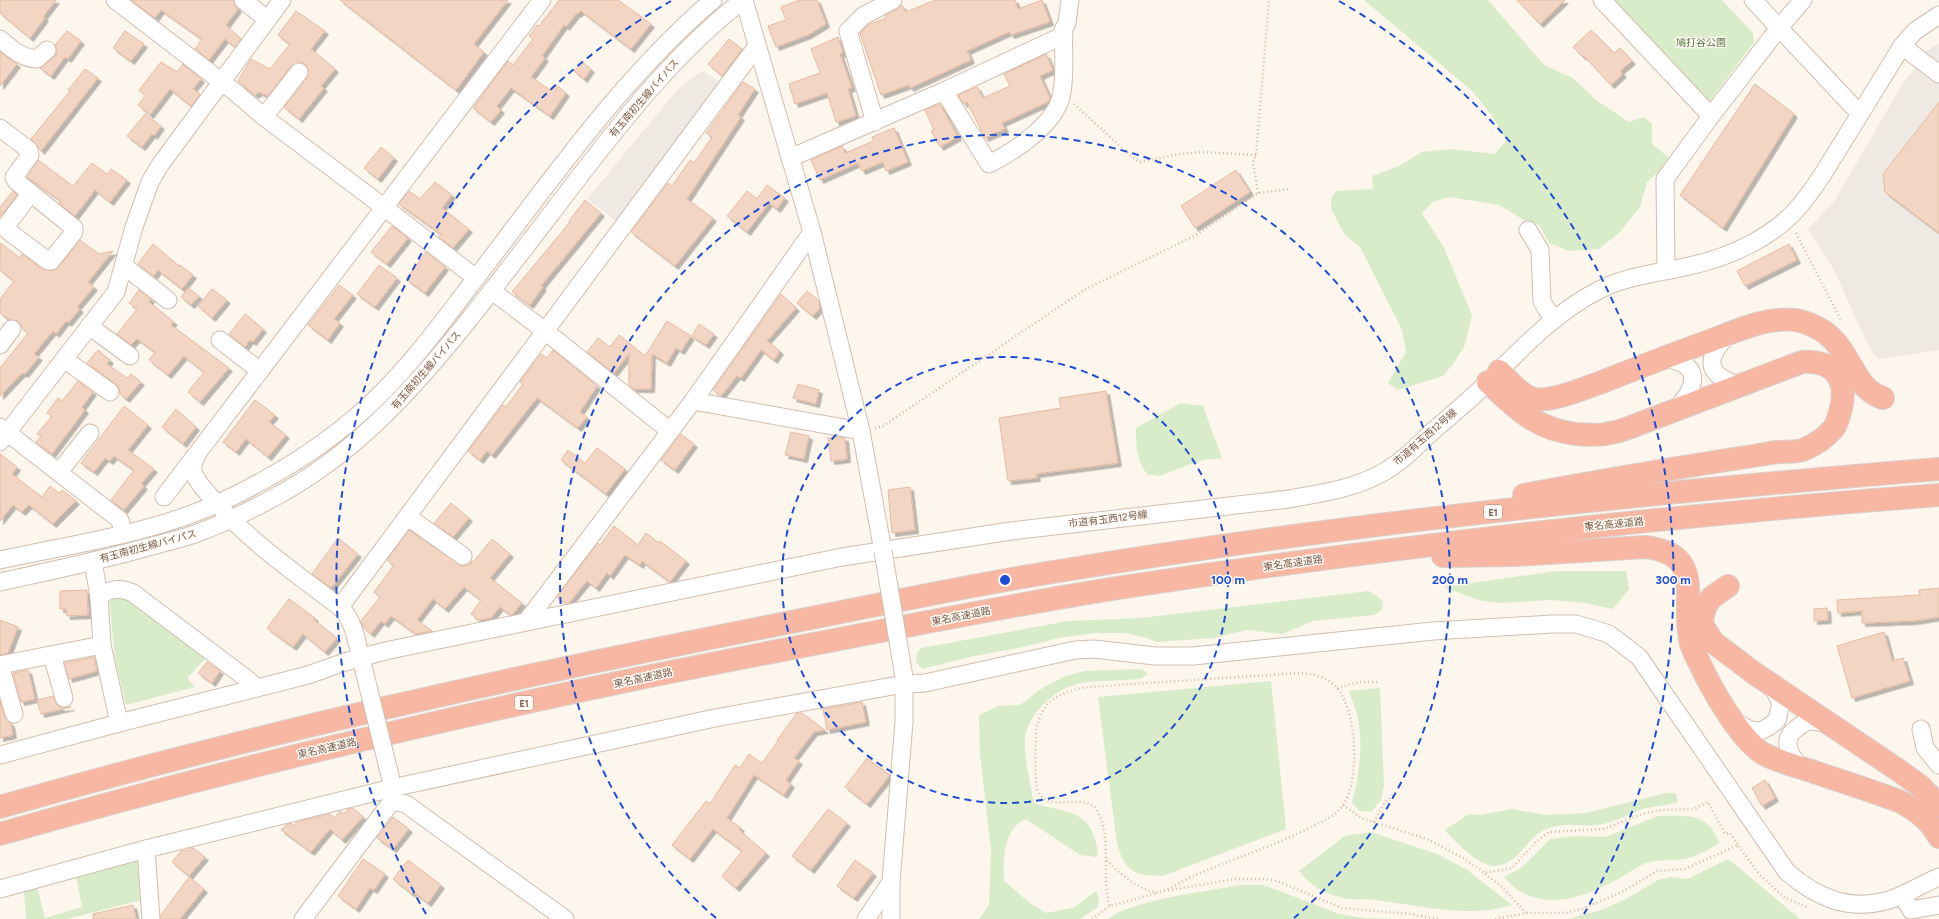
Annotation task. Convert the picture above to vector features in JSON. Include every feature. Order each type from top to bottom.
[{"type":"highway","points":[[1494,376],[1534,399],[1550,398],[1588,387],[1728,334],[1768,321],[1795,320],[1809,324],[1823,331],[1837,342],[1846,354],[1860,382],[1874,396],[1883,398]]},
{"type":"highway","points":[[1328,532],[1632,475],[1777,452],[1803,450],[1819,441],[1832,430],[1840,416],[1844,397],[1842,384],[1836,373],[1828,366],[1815,361],[1802,362],[1636,425],[1609,434],[1590,435],[1552,430],[1534,421],[1519,411],[1494,376]]},
{"type":"highway","name":"E1","points":[[0,807],[277,734],[501,681],[714,637],[1049,572],[1328,532],[1617,498],[1939,469]]},
{"type":"highway","name":"東名高速道路","points":[[0,834],[291,757],[507,706],[713,663],[1054,598],[1331,558],[1620,523],[1939,495]]},
{"type":"highway","points":[[1331,558],[1515,555],[1645,547],[1661,548],[1681,563],[1688,576],[1690,591],[1690,639],[1709,682],[1734,720],[1755,747],[1764,754],[1899,801],[1914,809],[1927,819],[1939,837]]},
{"type":"highway","points":[[1728,586],[1711,598],[1706,605],[1702,624],[1707,634],[1722,650],[1901,772],[1920,786],[1939,805]]},
{"type":"street","points":[[243,0],[267,19]]},
{"type":"street","points":[[123,534],[120,520],[59,472],[2,434],[64,359],[116,292],[134,227],[150,182],[160,165],[282,0]]},
{"type":"street","points":[[164,497],[386,208],[542,0]]},
{"type":"street","name":"有玉南初生線バイパス","points":[[0,560],[123,534],[182,517],[217,504],[301,458],[360,414],[421,350],[609,106],[662,48],[713,0]]},
{"type":"street","points":[[744,0],[812,232],[861,431],[883,551],[904,680],[904,722],[891,882],[891,919]]},
{"type":"street","name":"有玉南初生線バイパス","points":[[0,582],[93,561],[193,535],[232,519],[284,492],[327,464],[374,427],[407,394],[492,292],[624,119],[693,43],[744,0]]},
{"type":"street","points":[[875,122],[848,31],[863,16],[893,0]]},
{"type":"street","points":[[944,91],[989,164],[1001,158],[1036,133],[1052,114],[1062,93],[1064,35],[1070,0]]},
{"type":"street","points":[[1602,0],[1711,116]]},
{"type":"street","points":[[1753,0],[1860,114]]},
{"type":"street","points":[[1666,270],[1665,179],[1711,116],[1779,28],[1803,0]]},
{"type":"street","points":[[124,2],[264,117],[386,208],[476,278]]},
{"type":"street","name":"市道有玉西12号線","points":[[0,755],[256,687],[362,662],[385,651],[842,557],[1011,531],[1289,498],[1345,488],[1364,482],[1398,463],[1553,320],[1582,299],[1600,289],[1622,282],[1666,270],[1712,260],[1735,251],[1770,231],[1788,218],[1819,180],[1902,46],[1914,31],[1939,15]]},
{"type":"street","points":[[790,158],[875,122],[1064,35]]},
{"type":"street","points":[[0,40],[22,57],[37,58],[47,50]]},
{"type":"street","points":[[340,607],[757,46]]},
{"type":"street","points":[[1902,46],[1939,74]]},
{"type":"street","points":[[264,117],[299,72]]},
{"type":"street","points":[[0,128],[29,150],[30,155],[14,177],[16,181],[31,193]]},
{"type":"street","points":[[1528,230],[1540,250],[1542,301],[1553,320]]},
{"type":"street","points":[[526,622],[693,401],[812,232]]},
{"type":"street","points":[[124,266],[168,300]]},
{"type":"street","points":[[492,292],[546,331],[670,431]]},
{"type":"street","points":[[89,326],[130,356]]},
{"type":"street","points":[[0,345],[12,329]]},
{"type":"street","points":[[1728,334],[1716,347],[1712,355],[1713,366],[1717,375],[1726,381],[1741,386]]},
{"type":"street","points":[[220,340],[260,371]]},
{"type":"street","points":[[1664,358],[1678,360],[1691,372],[1693,382],[1689,395],[1676,409]]},
{"type":"street","points":[[64,359],[110,392]]},
{"type":"street","points":[[693,401],[861,431]]},
{"type":"street","points":[[59,472],[90,433]]},
{"type":"street","points":[[199,451],[193,465],[193,470],[200,484],[217,504],[265,550],[340,607],[347,614],[362,662],[392,790],[406,804],[565,919]]},
{"type":"street","points":[[408,517],[463,556]]},
{"type":"street","points":[[93,561],[99,597],[102,645],[119,723]]},
{"type":"street","points":[[99,597],[109,590],[115,589],[132,593],[248,678],[256,687]]},
{"type":"street","points":[[0,889],[146,849],[392,790],[715,718],[904,680],[925,683],[1083,649],[1155,656],[1193,656],[1434,631],[1529,624],[1576,624],[1609,634],[1639,657],[1741,803],[1787,872],[1815,893],[1831,900],[1868,904],[1886,901],[1902,895],[1939,876]]},
{"type":"street","points":[[14,714],[0,665],[102,645]]},
{"type":"street","points":[[52,655],[64,698]]},
{"type":"street","points":[[1734,720],[1753,731],[1761,731],[1777,720],[1781,702],[1771,684]]},
{"type":"street","points":[[1800,767],[1790,756],[1788,746],[1789,737],[1793,731],[1808,721],[1829,723]]},
{"type":"street","points":[[1921,729],[1925,748],[1939,765]]},
{"type":"street","points":[[303,919],[392,790]]},
{"type":"street","points":[[146,849],[151,919]]},
{"type":"street","points":[[866,919],[891,882]]},
{"type":"street","points":[[1902,895],[1911,910],[1939,905]]},
{"type":"path","points":[[1258,193],[1253,162],[1256,155],[1269,0]]},
{"type":"path","points":[[1062,93],[1132,157],[1140,162],[1179,154],[1203,152],[1256,155]]},
{"type":"path","points":[[861,431],[883,426],[1084,290],[1198,234],[1258,193],[1290,189]]},
{"type":"path","points":[[1788,218],[1844,326]]},
{"type":"path","points":[[1107,860],[1114,868],[1143,889],[1160,892],[1195,875],[1293,836],[1330,818],[1343,805],[1352,781],[1354,738],[1344,700],[1337,688],[1327,679],[1314,674],[1300,673],[1086,687],[1069,691],[1054,699],[1046,706],[1036,726],[1037,790],[1044,798],[1057,802],[1086,803],[1093,806],[1098,812],[1102,823],[1107,860],[1107,896],[1110,906]]},
{"type":"path","points":[[1337,688],[1359,682],[1380,682]]},
{"type":"path","points":[[1374,822],[1385,802],[1395,793]]},
{"type":"path","points":[[1485,873],[1512,868],[1536,842],[1549,832],[1604,829],[1645,813],[1661,810],[1694,809],[1708,802],[1725,834],[1730,833],[1759,874],[1785,898],[1812,909]]},
{"type":"path","points":[[1343,805],[1361,818],[1427,839],[1463,858],[1502,887],[1526,913]]},
{"type":"path","points":[[1495,919],[1526,913],[1565,913],[1582,909],[1622,892],[1657,871],[1685,870],[1738,845]]},
{"type":"path","points":[[1092,919],[1110,906],[1160,892],[1236,879],[1264,878],[1277,881],[1342,908],[1410,914],[1438,919]]},
{"type":"shaded area","points":[[1939,43],[1939,350],[1878,359],[1869,347],[1833,268],[1808,229],[1834,202],[1903,83],[1922,60],[1922,54]]},
{"type":"shaded area","points":[[702,71],[724,84],[619,223],[587,199],[678,89]]},
{"type":"green space","points":[[1364,0],[1488,0],[1544,65],[1573,78],[1596,100],[1629,122],[1644,117],[1652,124],[1652,144],[1672,160],[1647,182],[1640,207],[1619,233],[1599,249],[1568,251],[1549,243],[1539,225],[1529,223],[1499,205],[1449,197],[1433,202],[1422,213],[1444,248],[1472,315],[1465,345],[1454,363],[1443,376],[1398,390],[1388,383],[1406,352],[1402,330],[1360,247],[1345,235],[1331,209],[1331,198],[1336,191],[1373,189],[1372,176],[1399,166],[1422,152],[1451,149],[1495,154],[1506,140],[1491,114],[1471,90]]},
{"type":"green space","name":"鳩打谷公園","points":[[1609,0],[1722,0],[1753,33],[1754,42],[1710,101],[1699,101]]},
{"type":"green space","points":[[1181,403],[1203,406],[1222,458],[1203,460],[1159,476],[1147,474],[1143,469],[1139,458],[1136,428]]},
{"type":"green space","points":[[1557,571],[1626,571],[1629,589],[1613,609],[1585,603],[1552,600],[1499,603],[1478,600],[1443,587]]},
{"type":"green space","points":[[1369,591],[1382,600],[1383,609],[1374,615],[1313,621],[1283,634],[1247,630],[1213,638],[1156,642],[1147,638],[1125,633],[1095,633],[1059,638],[1023,647],[974,656],[922,669],[916,661],[917,653],[921,648],[1068,621],[1141,618]]},
{"type":"green space","points":[[109,597],[129,598],[210,654],[187,678],[195,687],[126,705],[115,660]]},
{"type":"green space","points":[[1142,669],[1148,674],[1140,679],[1096,681],[1073,685],[1064,689],[1054,695],[1038,710],[1032,718],[1025,737],[1026,760],[1034,803],[1063,810],[1086,822],[1095,839],[1097,857],[1080,855],[1026,819],[1018,824],[1009,837],[1004,854],[1004,881],[1030,903],[1046,913],[1073,908],[1096,891],[1099,899],[1098,907],[1080,919],[979,919],[989,905],[991,850],[980,755],[979,715],[998,706],[1020,705],[1041,689],[1065,676],[1085,671]]},
{"type":"green space","points":[[1271,681],[1286,829],[1163,876],[1145,875],[1128,867],[1120,854],[1117,844],[1098,697]]},
{"type":"green space","points":[[1380,688],[1384,785],[1381,800],[1371,812],[1360,811],[1352,803],[1359,770],[1360,737],[1357,714],[1349,691]]},
{"type":"green space","points":[[1666,793],[1676,793],[1678,802],[1646,808],[1603,824],[1558,826],[1546,829],[1539,833],[1516,857],[1502,865],[1493,866],[1480,862],[1460,846],[1445,830],[1469,814],[1479,815],[1512,809],[1546,815],[1586,813]]},
{"type":"green space","points":[[1658,816],[1687,816],[1702,821],[1715,833],[1719,843],[1690,858],[1646,863],[1594,891],[1557,900],[1532,897],[1520,891],[1504,877],[1521,868],[1550,839],[1575,836],[1605,837]]},
{"type":"green space","points":[[1371,832],[1437,854],[1466,869],[1512,905],[1478,911],[1461,911],[1444,910],[1369,899],[1345,898],[1323,891],[1310,883],[1299,871],[1345,836]]},
{"type":"green space","points":[[138,858],[141,861],[145,899],[67,919],[26,919],[24,891],[37,887],[45,918],[82,907],[76,876]]},
{"type":"green space","points":[[1726,860],[1731,861],[1800,919],[1568,919],[1604,909],[1626,899],[1658,880],[1671,877],[1687,879]]},
{"type":"green space","points":[[1240,885],[1264,885],[1339,914],[1364,918],[1398,919],[1107,919],[1135,906],[1152,901]]},
{"type":"building","points":[[0,0],[56,0],[30,38],[0,13]]},
{"type":"building","points":[[131,0],[233,0],[238,9],[226,25],[241,39],[235,47],[225,39],[209,60],[195,49],[202,39],[161,10],[155,18]]},
{"type":"building","points":[[340,0],[508,0],[474,44],[484,52],[456,90]]},
{"type":"building","points":[[559,0],[618,0],[651,24],[631,49],[581,11],[578,14],[577,13],[566,27],[564,25],[542,56],[545,58],[531,77],[550,90],[555,84],[566,93],[550,116],[511,88],[497,106],[501,110],[491,122],[473,108],[508,61],[513,65],[533,39],[529,36],[537,25],[539,26]]},
{"type":"building","points":[[800,0],[817,0],[826,24],[808,35],[776,47],[768,26],[786,20],[781,7]]},
{"type":"building","points":[[935,0],[1015,0],[1018,9],[1042,0],[1050,22],[1011,35],[1009,32],[967,51],[971,60],[910,88],[909,85],[881,95],[860,33],[868,25],[886,18],[885,16],[902,5],[906,12]]},
{"type":"building","points":[[1517,0],[1565,0],[1540,24]]},
{"type":"building","points":[[296,11],[325,31],[311,49],[335,69],[321,86],[324,88],[299,119],[284,107],[307,78],[308,69],[305,64],[300,62],[291,66],[268,96],[259,92],[255,95],[238,81],[251,59],[270,69],[290,44],[278,35]]},
{"type":"building","points":[[1591,30],[1614,53],[1620,48],[1632,61],[1620,71],[1623,74],[1611,85],[1584,56],[1583,57],[1573,47]]},
{"type":"building","points":[[67,31],[81,41],[68,59],[65,57],[51,76],[40,68],[57,53],[55,45]]},
{"type":"building","points":[[125,31],[144,44],[131,61],[113,48]]},
{"type":"building","points":[[838,37],[843,53],[840,54],[852,88],[848,89],[856,116],[836,122],[827,93],[795,104],[789,84],[820,73],[811,49]]},
{"type":"building","points":[[729,39],[742,49],[722,76],[708,64]]},
{"type":"building","points":[[0,52],[17,64],[0,86]]},
{"type":"building","points":[[1046,54],[1053,70],[1040,76],[1050,98],[1048,102],[1002,123],[1005,129],[985,138],[967,102],[964,104],[958,95],[977,87],[983,98],[1010,86],[1004,74]]},
{"type":"building","points":[[161,62],[177,72],[183,64],[201,79],[193,89],[200,94],[191,106],[170,89],[150,115],[138,105],[145,96],[139,90]]},
{"type":"building","points":[[582,62],[591,69],[584,79],[574,71]]},
{"type":"building","points":[[85,69],[98,78],[41,151],[31,139],[70,91],[68,90]]},
{"type":"building","points":[[743,82],[755,89],[738,115],[741,117],[687,199],[713,218],[675,266],[631,232],[668,183],[672,186],[690,160],[694,163],[712,137],[706,133]]},
{"type":"building","points":[[1755,84],[1794,114],[1723,228],[1680,195]]},
{"type":"building","points":[[1939,102],[1939,233],[1885,192],[1883,174]]},
{"type":"building","points":[[940,104],[958,137],[940,147],[931,131],[934,130],[925,110]]},
{"type":"building","points":[[145,114],[161,126],[154,136],[152,134],[142,147],[127,136]]},
{"type":"building","points":[[894,128],[908,162],[886,171],[883,162],[862,171],[858,163],[820,180],[811,160],[842,146],[845,153],[874,141],[872,137]]},
{"type":"building","points":[[381,147],[394,158],[378,179],[364,168]]},
{"type":"building","points":[[38,160],[73,186],[92,163],[107,174],[111,169],[127,180],[110,202],[95,190],[75,216],[59,203],[61,201],[27,177]]},
{"type":"building","points":[[1236,170],[1250,192],[1195,228],[1181,206]]},
{"type":"building","points":[[435,182],[452,195],[442,208],[469,229],[453,248],[439,237],[441,234],[399,204],[409,191],[420,199]]},
{"type":"building","points":[[767,185],[785,198],[777,209],[769,203],[747,232],[727,216],[747,191],[757,199]]},
{"type":"building","points":[[13,191],[17,195],[0,217],[0,207]]},
{"type":"building","points":[[585,200],[601,213],[541,286],[543,287],[530,305],[512,292],[570,222],[569,221]]},
{"type":"building","points":[[392,226],[408,238],[387,264],[371,252]]},
{"type":"building","points":[[80,240],[99,254],[113,251],[88,282],[94,287],[77,307],[80,309],[68,323],[66,321],[56,334],[53,331],[34,354],[39,357],[25,374],[22,373],[0,396],[0,368],[28,333],[22,328],[18,321],[10,320],[0,313],[0,299],[14,281],[0,270],[0,243],[20,258],[22,254],[42,269],[53,271],[59,267]]},
{"type":"building","points":[[153,244],[179,266],[180,265],[193,275],[182,289],[158,270],[154,276],[138,264]]},
{"type":"building","points":[[1789,244],[1797,260],[1745,286],[1737,271]]},
{"type":"building","points":[[426,252],[445,267],[425,293],[406,279]]},
{"type":"building","points":[[379,265],[397,278],[375,307],[357,294]]},
{"type":"building","points":[[339,285],[353,295],[334,319],[340,323],[328,340],[308,325]]},
{"type":"building","points":[[188,288],[199,296],[191,305],[181,297]]},
{"type":"building","points":[[212,289],[227,300],[212,318],[198,306]]},
{"type":"building","points":[[139,290],[151,299],[149,302],[174,322],[171,325],[229,368],[200,402],[188,392],[204,372],[184,356],[168,375],[149,360],[155,352],[137,339],[131,345],[117,334],[137,309],[129,303]]},
{"type":"building","points":[[807,291],[819,301],[820,308],[813,316],[797,303]]},
{"type":"building","points":[[781,294],[796,308],[767,341],[780,351],[774,360],[761,350],[741,378],[737,376],[721,396],[713,390]]},
{"type":"building","points":[[245,314],[263,329],[253,342],[250,340],[245,347],[229,334]]},
{"type":"building","points":[[667,321],[691,336],[681,351],[676,348],[667,363],[652,354],[651,389],[634,389],[629,385],[629,354],[614,373],[587,352],[598,338],[610,347],[619,335],[645,356]]},
{"type":"building","points":[[699,324],[714,334],[706,345],[692,336]]},
{"type":"building","points":[[98,350],[110,360],[107,364],[127,378],[131,374],[141,382],[126,399],[120,394],[119,388],[116,384],[87,363]]},
{"type":"building","points":[[553,350],[597,386],[580,412],[587,417],[578,428],[537,398],[492,455],[487,451],[480,460],[468,451],[503,405],[506,407],[523,384],[520,382],[541,354],[547,358]]},
{"type":"building","points":[[78,381],[93,392],[82,407],[85,410],[52,454],[36,442],[41,436],[37,434],[52,416],[47,413],[58,398],[62,401]]},
{"type":"building","points":[[798,384],[819,390],[816,404],[793,398]]},
{"type":"building","points":[[1106,391],[1118,463],[1036,474],[1037,478],[1008,481],[999,418],[1061,408],[1059,398]]},
{"type":"building","points":[[255,400],[275,415],[269,422],[286,435],[268,457],[246,439],[236,452],[223,442]]},
{"type":"building","points":[[124,406],[148,425],[128,450],[154,469],[141,484],[144,486],[124,510],[111,500],[134,470],[114,456],[110,461],[105,458],[94,472],[81,463]]},
{"type":"building","points":[[176,409],[196,427],[183,444],[162,427]]},
{"type":"building","points":[[791,432],[809,436],[804,459],[785,455]]},
{"type":"building","points":[[681,434],[694,444],[675,470],[661,460]]},
{"type":"building","points":[[828,438],[845,438],[847,459],[831,461]]},
{"type":"building","points":[[597,448],[625,469],[606,494],[561,460],[568,450],[585,463]]},
{"type":"building","points":[[0,454],[17,467],[12,474],[42,497],[50,486],[59,493],[62,490],[76,501],[53,524],[29,505],[22,512],[13,505],[0,521]]},
{"type":"building","points":[[910,487],[915,530],[892,533],[888,490]]},
{"type":"building","points":[[451,503],[469,518],[453,537],[434,523]]},
{"type":"building","points":[[614,526],[638,545],[646,533],[659,543],[660,541],[686,561],[670,582],[642,561],[640,565],[625,555],[610,576],[607,573],[596,588],[587,581],[569,603],[566,604],[557,597],[598,543],[600,545]]},
{"type":"building","points":[[409,530],[462,566],[468,565],[472,561],[473,562],[492,539],[510,554],[490,578],[522,603],[511,615],[500,607],[491,618],[479,620],[471,614],[481,600],[464,587],[445,609],[433,599],[417,620],[432,631],[416,634],[391,616],[385,624],[381,621],[371,634],[364,628],[361,621],[380,597],[374,592],[394,565],[387,560]]},
{"type":"building","points":[[338,538],[358,554],[331,588],[312,574]]},
{"type":"building","points":[[1939,588],[1939,617],[1914,621],[1862,623],[1862,611],[1838,613],[1837,600],[1920,595],[1919,590]]},
{"type":"building","points":[[87,590],[88,615],[67,616],[66,609],[60,609],[60,591]]},
{"type":"building","points":[[289,599],[315,618],[314,620],[337,638],[325,652],[303,634],[293,647],[267,628]]},
{"type":"building","points":[[1827,608],[1828,620],[1814,621],[1814,609]]},
{"type":"building","points":[[0,620],[18,627],[8,653],[0,655]]},
{"type":"building","points":[[1884,632],[1892,661],[1903,658],[1910,681],[1852,698],[1837,646]]},
{"type":"building","points":[[94,657],[97,671],[69,679],[64,663]]},
{"type":"building","points":[[207,662],[220,671],[212,683],[198,673]]},
{"type":"building","points":[[28,670],[35,699],[21,702],[13,673]]},
{"type":"building","points":[[53,696],[57,705],[62,708],[71,707],[41,714],[37,700]]},
{"type":"building","points":[[0,701],[5,717],[11,724],[13,735],[0,738]]},
{"type":"building","points":[[862,702],[866,722],[827,730],[823,709]]},
{"type":"building","points":[[797,713],[802,713],[825,730],[814,732],[794,758],[799,761],[786,780],[791,784],[784,795],[754,775],[727,818],[741,828],[739,830],[766,853],[736,888],[722,876],[742,851],[713,829],[690,859],[672,845],[706,801],[710,804],[735,765],[740,768],[749,754],[762,763]]},
{"type":"building","points":[[867,758],[890,775],[867,804],[845,787]]},
{"type":"building","points":[[1765,780],[1775,798],[1762,806],[1752,788]]},
{"type":"building","points":[[353,808],[363,817],[342,840],[330,829],[311,852],[281,830],[286,825],[291,823],[294,826],[297,822],[330,814],[335,818],[340,811],[344,814],[348,809]]},
{"type":"building","points":[[828,809],[847,823],[811,870],[792,856]]},
{"type":"building","points":[[393,817],[409,829],[393,849],[377,838]]},
{"type":"building","points":[[190,848],[193,848],[205,857],[189,876],[172,862],[181,851],[189,850]]},
{"type":"building","points":[[363,859],[385,874],[374,890],[370,888],[356,909],[338,896]]},
{"type":"building","points":[[408,860],[441,885],[428,903],[413,892],[412,894],[393,879]]},
{"type":"building","points":[[855,860],[873,873],[854,898],[837,886]]},
{"type":"building","points":[[189,877],[204,889],[180,919],[161,919],[161,915]]},
{"type":"building","points":[[133,905],[136,919],[93,919],[93,914]]}]
